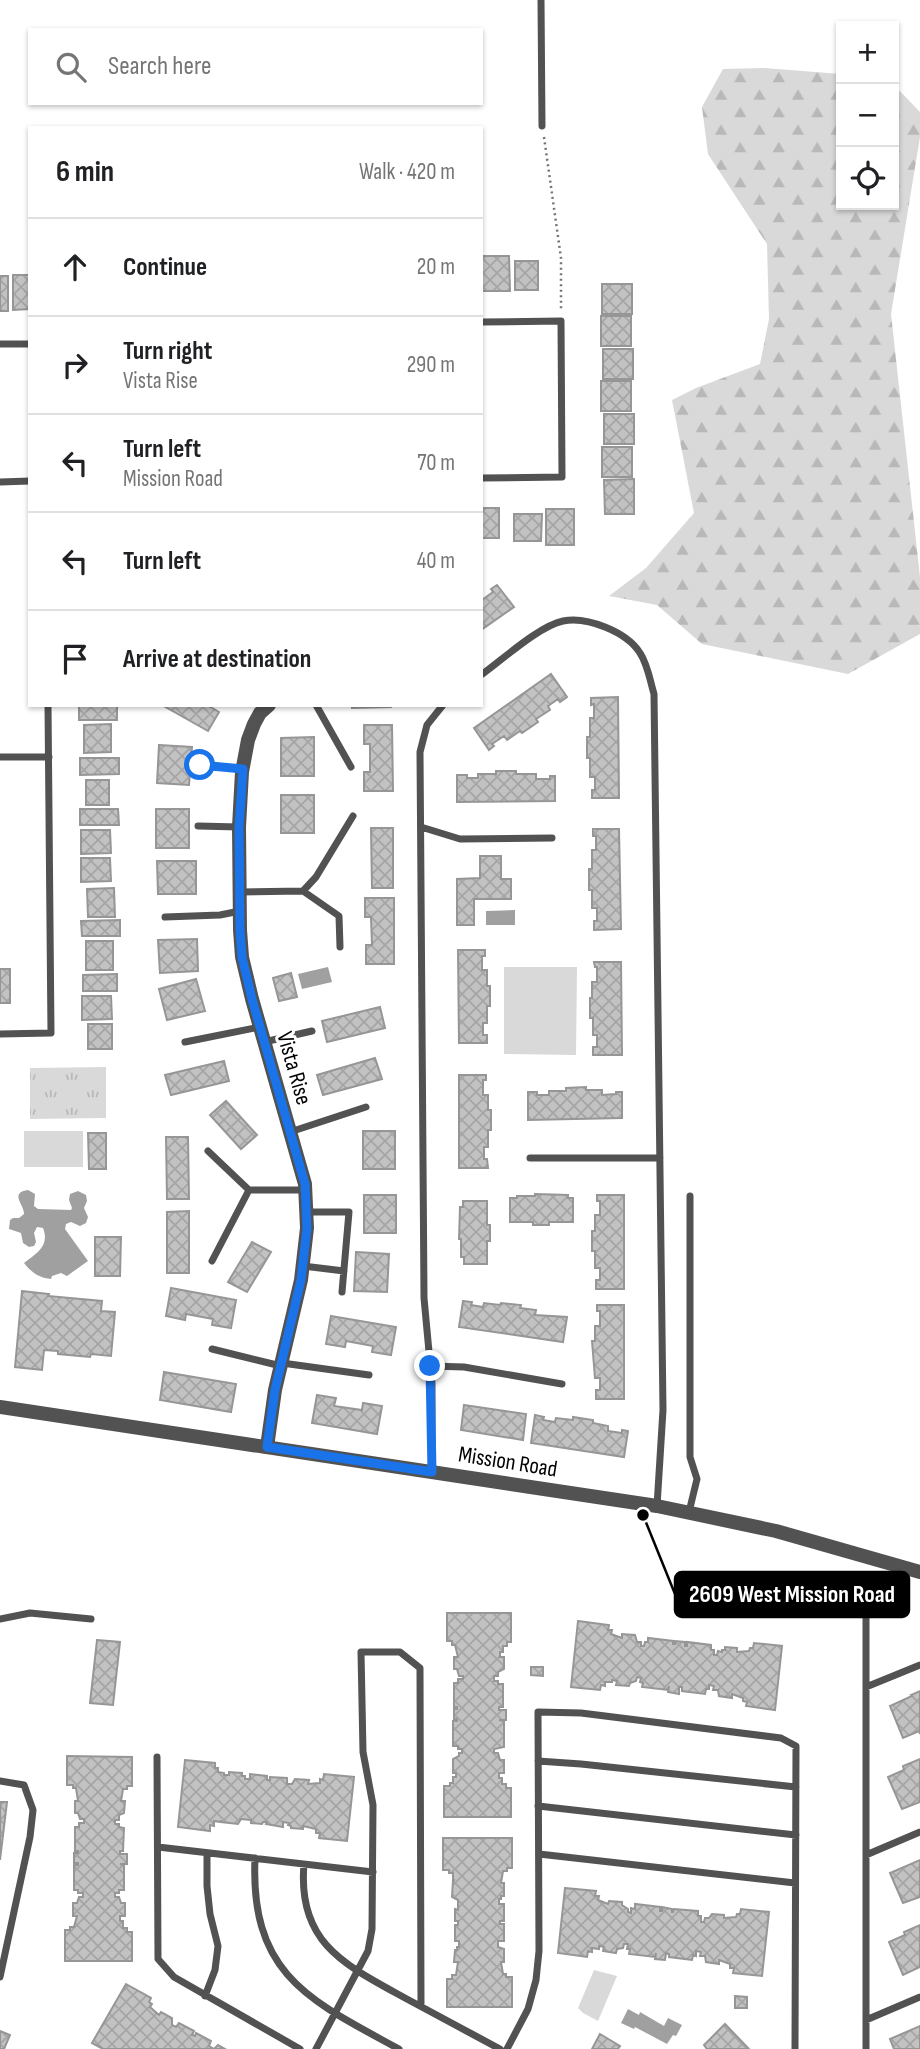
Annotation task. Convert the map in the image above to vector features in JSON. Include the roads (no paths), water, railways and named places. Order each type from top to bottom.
[{"type":"street","name":"Vista Rise","points":[[265,707],[248,740],[243,769],[239,827],[242,957],[305,1190],[307,1228],[303,1266],[275,1390],[267,1447]]},
{"type":"street","name":"Mission Road","points":[[0,1406],[657,1506],[800,1537],[920,1572]]},
{"type":"lane","points":[[541,0],[542,126]]},
{"type":"lane","points":[[483,322],[561,321],[562,477],[483,478]]},
{"type":"lane","points":[[0,344],[28,344]]},
{"type":"lane","points":[[0,482],[28,481]]},
{"type":"lane","points":[[483,674],[540,632],[561,621],[580,620],[598,624],[634,644],[642,655],[654,694],[663,1410],[657,1506]]},
{"type":"lane","points":[[0,1034],[51,1034],[48,707]]},
{"type":"lane","points":[[317,707],[351,766]]},
{"type":"lane","points":[[432,1472],[430,1366],[424,1298],[420,752],[427,725],[441,707]]},
{"type":"lane","points":[[0,757],[49,757]]},
{"type":"lane","points":[[200,765],[243,769]]},
{"type":"lane","points":[[303,891],[316,877],[353,816]]},
{"type":"lane","points":[[198,826],[239,827]]},
{"type":"lane","points":[[421,827],[460,839],[552,838]]},
{"type":"lane","points":[[240,892],[303,891],[339,916],[340,947]]},
{"type":"lane","points":[[166,917],[220,915],[240,911]]},
{"type":"lane","points":[[186,1042],[260,1027]]},
{"type":"lane","points":[[264,1042],[312,1031]]},
{"type":"lane","points":[[290,1132],[366,1107]]},
{"type":"lane","points":[[208,1151],[249,1190],[305,1190]]},
{"type":"lane","points":[[530,1158],[660,1158]]},
{"type":"lane","points":[[212,1261],[249,1190]]},
{"type":"lane","points":[[689,1513],[697,1479],[690,1457],[690,1196]]},
{"type":"lane","points":[[306,1212],[349,1212],[342,1292]]},
{"type":"lane","points":[[303,1266],[344,1271]]},
{"type":"lane","points":[[212,1349],[281,1365],[369,1376]]},
{"type":"lane","points":[[430,1366],[464,1367],[562,1384]]},
{"type":"lane","points":[[866,1611],[866,2049]]},
{"type":"lane","points":[[0,1619],[30,1613],[91,1619]]},
{"type":"lane","points":[[316,2049],[368,1951],[372,1929],[373,1805],[362,1752],[361,1653],[400,1653],[420,1668],[421,2006]]},
{"type":"lane","points":[[866,1687],[920,1665]]},
{"type":"lane","points":[[507,2049],[528,2009],[536,1980],[539,1951],[538,1712],[581,1713],[781,1738],[796,1746],[795,2049]]},
{"type":"lane","points":[[158,1757],[158,1959],[174,1977],[300,2049]]},
{"type":"lane","points":[[538,1761],[796,1787]]},
{"type":"lane","points":[[0,1782],[24,1785],[33,1810],[30,1837],[0,1977]]},
{"type":"lane","points":[[538,1806],[796,1835]]},
{"type":"lane","points":[[866,1855],[920,1832]]},
{"type":"lane","points":[[158,1847],[373,1872]]},
{"type":"lane","points":[[205,1996],[215,1970],[218,1946],[210,1914],[207,1853]]},
{"type":"lane","points":[[539,1854],[795,1883]]},
{"type":"lane","points":[[256,1858],[254,1886],[261,1929],[283,1970],[303,1991],[335,2014],[399,2049]]},
{"type":"lane","points":[[304,1864],[304,1903],[312,1924],[327,1948],[357,1972],[500,2049]]},
{"type":"lane","points":[[866,2020],[920,1997]]},
{"type":"place","name":"2609 West Mission Road","points":[[643,1515]]}]
